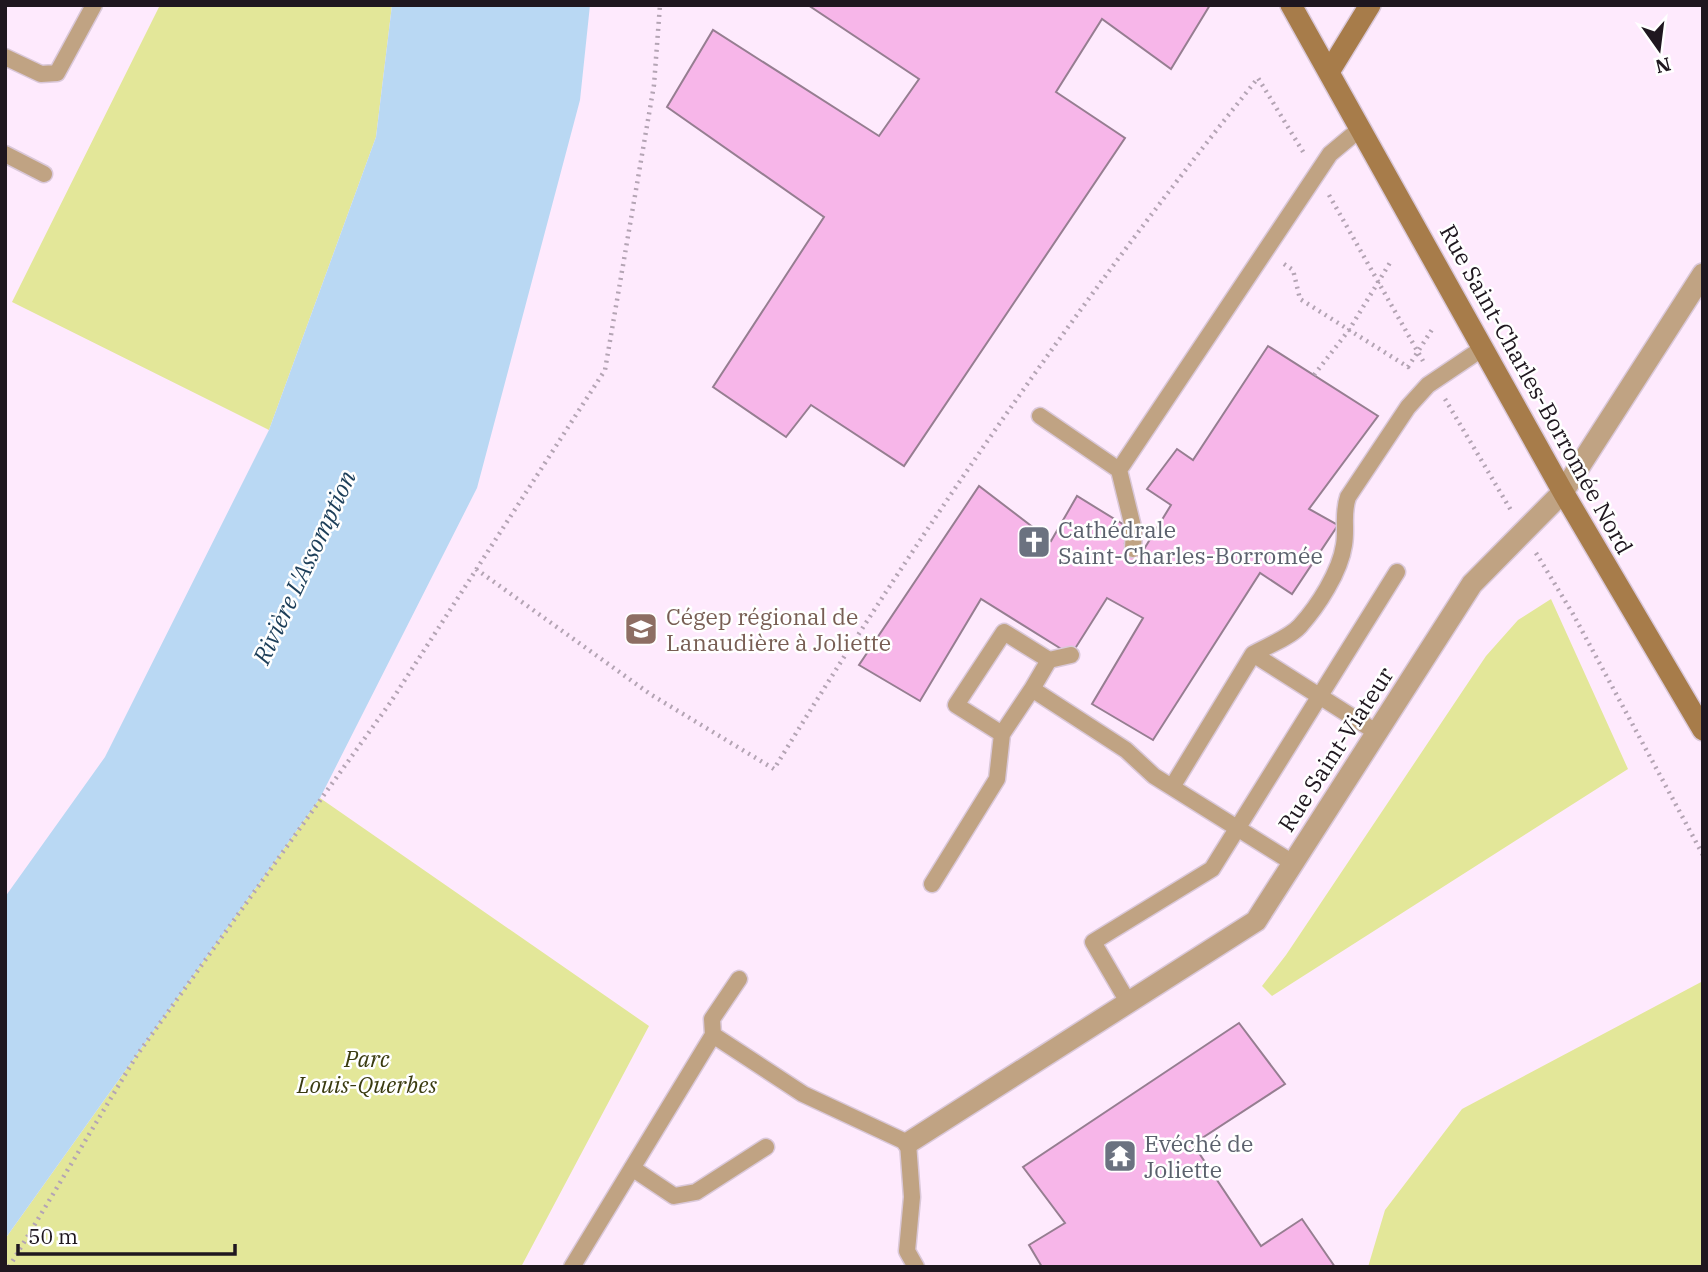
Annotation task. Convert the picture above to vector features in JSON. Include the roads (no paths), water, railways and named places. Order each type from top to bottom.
[{"type":"main road","name":"Rue Saint-Charles-Borromée Nord","points":[[1291,5],[1563,492],[1703,730]]},
{"type":"main road","points":[[1329,72],[1370,5]]},
{"type":"street","name":"Rue Saint-Viateur","points":[[908,1143],[1256,921],[1472,584],[1563,492],[1703,274]]},
{"type":"lane","points":[[5,57],[41,74],[57,73],[94,5]]},
{"type":"lane","points":[[1119,470],[1330,154],[1360,128]]},
{"type":"lane","points":[[5,153],[44,174]]},
{"type":"lane","points":[[1172,787],[1253,654],[1298,627],[1333,577],[1343,549],[1346,531],[1343,510],[1348,497],[1408,407],[1428,385],[1483,348]]},
{"type":"lane","points":[[1040,416],[1119,470],[1134,531],[1133,549]]},
{"type":"lane","points":[[1128,1002],[1093,942],[1212,869],[1397,572]]},
{"type":"lane","points":[[1002,733],[956,705],[1004,632],[1049,660],[1071,655]]},
{"type":"lane","points":[[1253,654],[1376,732]]},
{"type":"lane","points":[[932,884],[997,779],[1002,733],[1049,660]]},
{"type":"lane","points":[[1031,689],[1126,750],[1154,776],[1293,863]]},
{"type":"lane","points":[[572,1267],[713,1035],[712,1019],[739,979]]},
{"type":"lane","points":[[713,1035],[803,1094],[908,1143],[912,1197],[907,1251],[916,1267]]},
{"type":"lane","points":[[632,1168],[674,1196],[696,1192],[766,1147]]},
{"type":"water","name":"Rivière L'Assomption","points":[[392,5],[590,5],[580,100],[477,488],[320,798],[5,1239],[5,897],[105,757],[269,430],[376,137]]},
{"type":"place","name":"Cathédrale Saint-Charles-Borromée","points":[[1034,542]]},
{"type":"place","name":"Cégep régional de Lanaudière à Joliette","points":[[641,629]]},
{"type":"place","name":"Evéché de Joliette","points":[[1120,1156]]},
{"type":"park label","name":"Parc Louis-Querbes","points":[[367,1071]]}]
